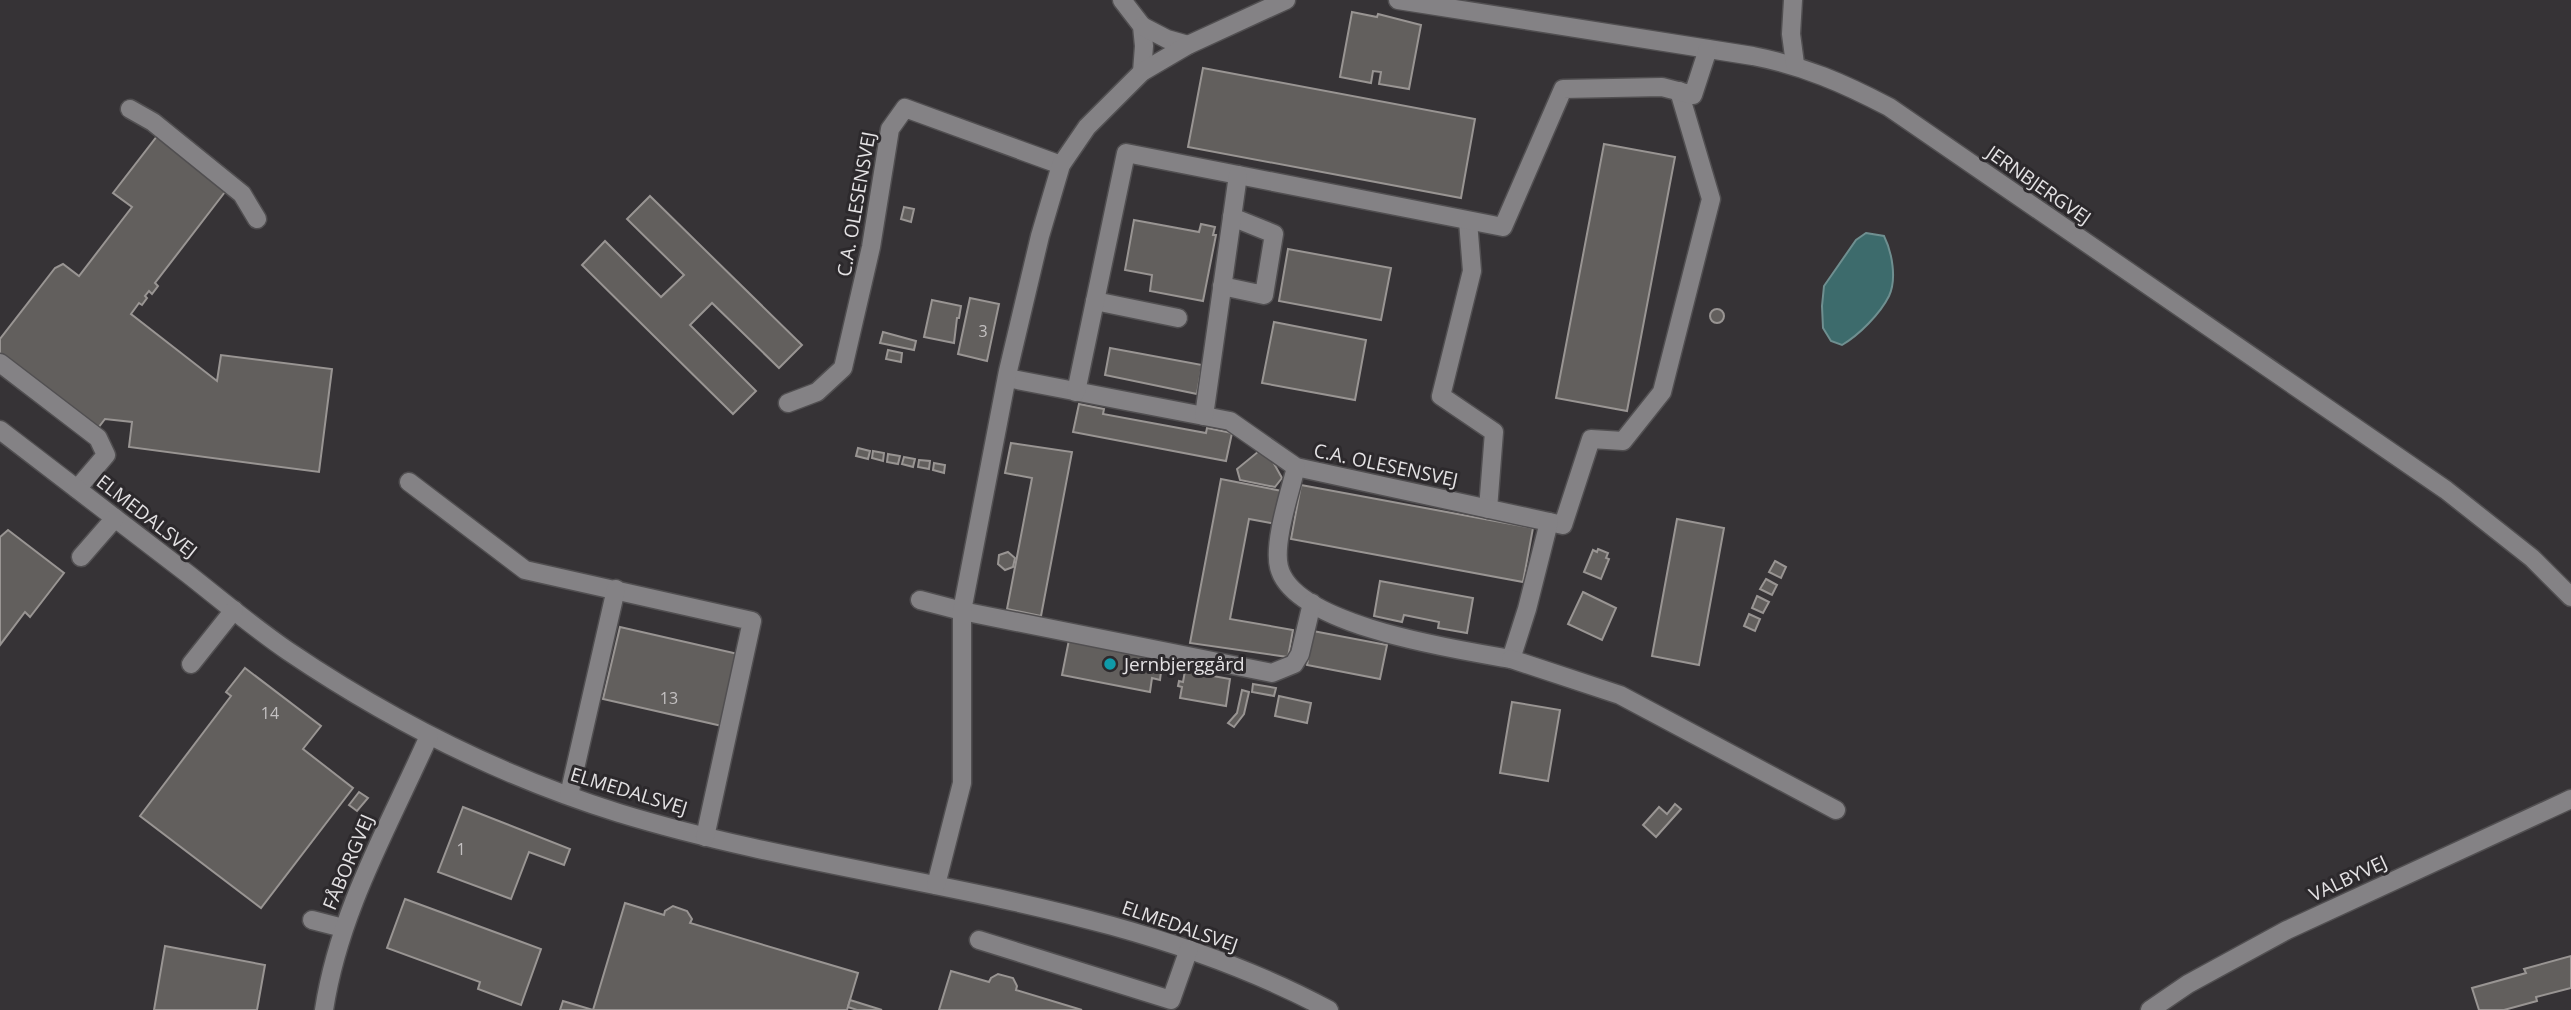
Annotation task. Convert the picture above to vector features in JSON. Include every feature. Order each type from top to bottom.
[{"type":"street","points":[[1122,0],[1142,26],[1167,39],[1188,45]]},
{"type":"street","points":[[936,885],[962,783],[962,611],[1007,378],[1040,236],[1060,165],[1087,127],[1142,72],[1188,45],[1286,0]]},
{"type":"street","name":"JERNBJERGVEJ","points":[[1398,0],[1795,64],[1850,87],[1889,107],[2446,490],[2532,558],[2571,597]]},
{"type":"street","points":[[1793,0],[1791,34],[1795,64]]},
{"type":"street","points":[[1142,26],[1142,72]]},
{"type":"street","points":[[1076,392],[1126,153],[1503,227],[1563,89],[1662,87],[1693,94],[1708,49]]},
{"type":"street","points":[[1511,659],[1556,523],[1591,439],[1623,441],[1662,392],[1712,199],[1679,91]]},
{"type":"street","name":"C.A. OLESENSVEJ","points":[[788,403],[817,392],[843,368],[871,247],[890,129],[905,108],[1060,165]]},
{"type":"street","points":[[130,109],[153,122],[242,194],[257,219]]},
{"type":"street","points":[[1204,416],[1238,175]]},
{"type":"street","points":[[1222,286],[1264,295],[1274,234],[1232,217]]},
{"type":"street","points":[[1468,221],[1472,271],[1441,396],[1493,432],[1488,509]]},
{"type":"street","points":[[1095,301],[1178,318]]},
{"type":"street","points":[[0,363],[98,438],[106,455],[77,489]]},
{"type":"street","name":"C.A. OLESENSVEJ","points":[[1007,378],[1230,421],[1296,467],[1556,523]]},
{"type":"street","name":"ELMEDALSVEJ","points":[[0,430],[286,650],[429,736],[515,776],[618,812],[705,837],[1091,918],[1189,949],[1285,986],[1329,1010]]},
{"type":"street","points":[[1296,467],[1279,539],[1279,567],[1287,584],[1312,603],[1335,616],[1375,631],[1511,659],[1620,695],[1836,810]]},
{"type":"street","points":[[410,482],[525,570],[752,621],[705,837]]},
{"type":"street","points":[[81,557],[115,518]]},
{"type":"street","points":[[569,795],[616,589]]},
{"type":"street","points":[[920,600],[962,611],[1272,673],[1294,664],[1300,654],[1312,603]]},
{"type":"street","points":[[191,664],[234,610]]},
{"type":"street","name":"FÅBORGVEJ","points":[[324,1010],[343,928],[368,864],[429,736]]},
{"type":"street","name":"VALBYVEJ","points":[[2150,1010],[2188,984],[2287,930],[2571,799]]},
{"type":"street","points":[[312,920],[343,928]]},
{"type":"street","points":[[979,940],[1176,1005],[1189,949]]},
{"type":"water","points":[[1866,233],[1884,236],[1889,250],[1893,282],[1889,296],[1875,317],[1842,345],[1831,341],[1823,328],[1824,286],[1856,240]]},
{"type":"building","points":[[1352,12],[1377,17],[1378,14],[1421,25],[1409,89],[1379,84],[1381,72],[1373,71],[1371,83],[1340,77]]},
{"type":"building","points":[[1203,68],[1475,119],[1461,198],[1188,147]]},
{"type":"building","points":[[158,135],[228,188],[155,283],[158,286],[152,294],[149,291],[142,305],[139,303],[131,314],[217,381],[221,355],[332,369],[319,472],[129,447],[132,422],[105,419],[98,428],[0,353],[0,339],[55,268],[63,264],[79,276],[132,207],[113,193]]},
{"type":"building","points":[[1604,144],[1675,157],[1627,411],[1556,398]]},
{"type":"building","points":[[650,196],[802,345],[779,368],[712,303],[690,325],[756,391],[733,414],[582,265],[605,241],[661,297],[684,275],[627,219]]},
{"type":"building","points":[[904,207],[914,209],[911,222],[901,219]]},
{"type":"building","points":[[1134,220],[1199,232],[1201,224],[1215,227],[1213,235],[1216,235],[1203,301],[1150,291],[1152,275],[1125,270]]},
{"type":"building","points":[[1288,249],[1391,268],[1381,320],[1279,301]]},
{"type":"building","points":[[970,298],[999,304],[987,361],[958,354]]},
{"type":"building","points":[[932,300],[961,306],[954,343],[924,337]]},
{"type":"building","points":[[1717,309],[1722,311],[1722,321],[1717,323],[1712,321],[1710,316],[1712,311]]},
{"type":"building","points":[[1274,322],[1366,340],[1355,400],[1262,383]]},
{"type":"building","points":[[883,332],[916,341],[914,350],[880,343]]},
{"type":"building","points":[[1110,348],[1202,365],[1197,394],[1105,375]]},
{"type":"building","points":[[888,350],[902,353],[901,362],[886,359]]},
{"type":"building","points":[[1079,404],[1104,409],[1103,414],[1206,433],[1207,428],[1232,433],[1226,461],[1073,432]]},
{"type":"building","points":[[1011,443],[1072,452],[1041,616],[1007,609],[1032,478],[1005,473]]},
{"type":"building","points":[[858,448],[870,451],[868,459],[856,456]]},
{"type":"building","points":[[873,451],[884,453],[883,461],[872,458]]},
{"type":"building","points":[[1259,451],[1268,453],[1282,478],[1275,487],[1240,480],[1237,469]]},
{"type":"building","points":[[888,454],[900,456],[898,464],[887,462]]},
{"type":"building","points":[[904,457],[915,459],[913,467],[902,464]]},
{"type":"building","points":[[919,460],[930,461],[929,469],[918,467]]},
{"type":"building","points":[[934,463],[945,465],[944,473],[933,470]]},
{"type":"building","points":[[1221,479],[1282,491],[1276,524],[1249,519],[1230,619],[1293,630],[1288,657],[1190,643]]},
{"type":"building","points":[[1301,485],[1533,528],[1523,582],[1291,539]]},
{"type":"building","points":[[1677,519],[1724,528],[1699,665],[1652,656]]},
{"type":"building","points":[[8,530],[64,573],[30,617],[25,612],[0,645],[0,537]]},
{"type":"building","points":[[1598,549],[1608,553],[1606,558],[1609,559],[1601,579],[1584,572],[1593,550],[1597,552]]},
{"type":"building","points":[[1008,552],[1015,558],[1013,567],[1005,570],[998,564],[999,555]]},
{"type":"building","points":[[1775,561],[1786,567],[1781,578],[1769,572]]},
{"type":"building","points":[[1766,579],[1777,585],[1772,595],[1760,589]]},
{"type":"building","points":[[1380,581],[1473,598],[1467,633],[1438,628],[1439,622],[1404,615],[1402,622],[1374,616]]},
{"type":"building","points":[[1583,592],[1616,608],[1602,640],[1568,624]]},
{"type":"building","points":[[1757,596],[1769,602],[1763,613],[1752,608]]},
{"type":"building","points":[[1749,614],[1760,619],[1755,631],[1744,626]]},
{"type":"building","points":[[620,627],[738,654],[722,726],[603,699]]},
{"type":"building","points":[[1313,631],[1387,645],[1380,679],[1307,665]]},
{"type":"building","name":"Jernbjerggård","points":[[1069,640],[1156,657],[1154,670],[1161,672],[1160,680],[1152,678],[1150,692],[1062,675]]},
{"type":"building","points":[[245,668],[321,726],[303,749],[353,788],[261,908],[140,816],[231,696],[226,692]]},
{"type":"building","points":[[1185,671],[1230,679],[1226,706],[1180,698],[1182,687],[1178,686],[1179,681],[1183,682]]},
{"type":"building","points":[[1253,684],[1276,688],[1274,696],[1252,692]]},
{"type":"building","points":[[1242,690],[1249,692],[1244,714],[1234,727],[1228,723],[1237,713]]},
{"type":"building","points":[[1279,696],[1311,703],[1307,723],[1275,716]]},
{"type":"building","points":[[1512,702],[1560,710],[1548,781],[1500,773]]},
{"type":"building","points":[[359,792],[368,798],[357,811],[349,805]]},
{"type":"building","points":[[1675,804],[1681,809],[1656,837],[1643,825],[1659,807],[1667,814]]},
{"type":"building","points":[[463,807],[570,849],[564,865],[529,852],[511,899],[438,872]]},
{"type":"building","points":[[405,899],[541,949],[521,1005],[478,989],[480,982],[387,948]]},
{"type":"building","points":[[625,903],[664,915],[665,911],[673,906],[687,911],[692,919],[690,923],[858,973],[847,1010],[593,1010]]},
{"type":"building","points":[[165,946],[265,965],[257,1010],[154,1010]]},
{"type":"building","points":[[2571,956],[2571,988],[2536,997],[2537,1001],[2504,1010],[2479,1010],[2472,988],[2526,973],[2524,969]]},
{"type":"building","points":[[951,971],[989,982],[998,974],[1013,978],[1016,990],[1082,1010],[939,1010]]},
{"type":"building","points":[[850,1000],[882,1010],[857,1010],[848,1007]]},
{"type":"building","points":[[563,1001],[593,1010],[560,1010]]},
{"type":"place","name":"Jernbjerggård","points":[[1110,664]]}]
